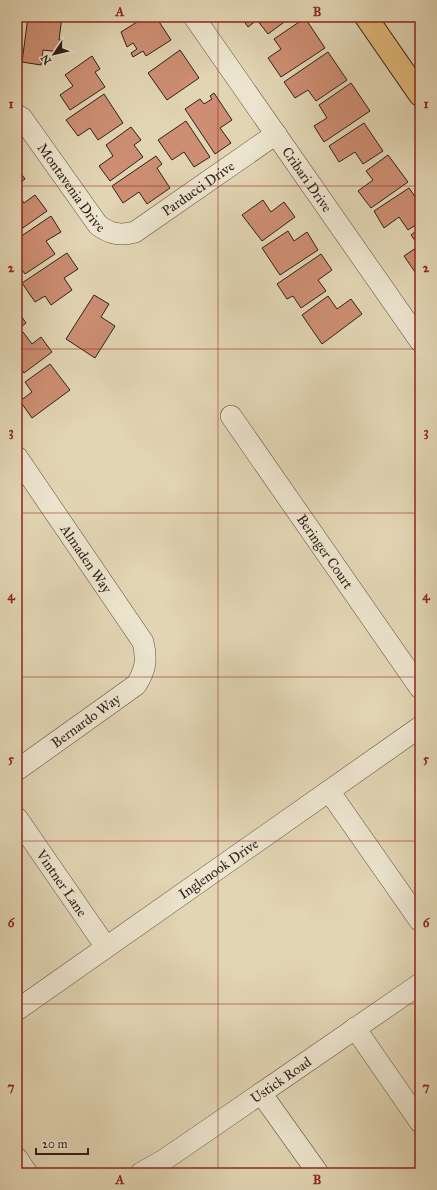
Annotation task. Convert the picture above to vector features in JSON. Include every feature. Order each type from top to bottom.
[{"type":"main road","points":[[366,17],[420,95]]},
{"type":"street","name":"Cribari Drive","points":[[194,17],[420,342]]},
{"type":"street","name":"Montavenia Drive","points":[[17,115],[22,118],[98,225],[108,232],[116,234]]},
{"type":"street","name":"Parducci Drive","points":[[116,234],[134,232],[276,134]]},
{"type":"street","name":"Beringer Court","points":[[231,416],[420,688]]},
{"type":"street","name":"Almaden Way","points":[[17,457],[143,642],[146,655],[146,664]]},
{"type":"street","name":"Bernardo Way","points":[[17,770],[136,685],[146,664]]},
{"type":"street","name":"Inglenook Drive","points":[[17,1010],[420,726]]},
{"type":"street","points":[[329,791],[420,921]]},
{"type":"street","name":"Vintner Lane","points":[[17,818],[106,947]]},
{"type":"street","name":"Ustick Road","points":[[141,1173],[168,1167],[261,1093],[420,984]]},
{"type":"street","points":[[355,1028],[420,1122]]},
{"type":"street","points":[[261,1093],[318,1173]]},
{"type":"street","points":[[17,1158],[27,1173]]},
{"type":"building","points":[[28,17],[62,17],[59,40],[63,40],[61,52],[43,50],[41,65],[22,62]]},
{"type":"building","points":[[145,17],[156,17],[171,40],[146,56],[143,51],[133,57],[131,53],[137,49],[133,43],[127,47],[121,32]]},
{"type":"building","points":[[241,17],[291,17],[268,34],[257,20],[248,27]]},
{"type":"building","points":[[305,18],[325,48],[281,77],[268,58],[281,49],[274,39]]},
{"type":"building","points":[[180,50],[199,78],[167,100],[148,73]]},
{"type":"building","points":[[328,52],[347,80],[316,101],[308,90],[295,98],[284,82]]},
{"type":"building","points":[[92,56],[100,69],[95,72],[105,87],[70,110],[60,95],[73,86],[65,75]]},
{"type":"building","points":[[351,83],[370,111],[324,142],[314,126],[327,118],[319,105]]},
{"type":"building","points":[[214,93],[232,120],[220,128],[231,143],[215,154],[185,109],[200,99],[204,104],[212,99],[210,96]]},
{"type":"building","points":[[104,94],[123,123],[98,140],[90,128],[78,136],[66,120]]},
{"type":"building","points":[[186,121],[210,157],[194,167],[184,152],[172,160],[158,140]]},
{"type":"building","points":[[364,123],[383,151],[363,164],[355,152],[339,162],[329,146]]},
{"type":"building","points":[[131,127],[141,140],[134,145],[143,157],[110,181],[99,166],[113,156],[106,145]]},
{"type":"building","points":[[388,155],[408,182],[371,208],[358,191],[373,180],[366,171]]},
{"type":"building","points":[[156,156],[162,164],[157,168],[170,188],[147,204],[139,192],[123,203],[112,186]]},
{"type":"building","points":[[17,168],[25,179],[17,185]]},
{"type":"building","points":[[409,188],[420,204],[420,222],[408,230],[399,217],[384,228],[374,211]]},
{"type":"building","points":[[17,193],[24,203],[35,195],[47,211],[17,232]]},
{"type":"building","points":[[263,200],[271,212],[284,202],[295,217],[262,241],[242,215]]},
{"type":"building","points":[[51,216],[61,232],[46,241],[55,254],[25,274],[17,263],[17,239]]},
{"type":"building","points":[[420,228],[420,269],[415,272],[404,256],[419,246],[411,235]]},
{"type":"building","points":[[288,231],[294,241],[307,232],[318,250],[280,275],[262,248]]},
{"type":"building","points":[[67,253],[78,269],[64,278],[72,290],[51,305],[45,296],[35,302],[22,283]]},
{"type":"building","points":[[321,254],[332,270],[318,280],[326,291],[301,308],[293,296],[287,299],[277,284]]},
{"type":"building","points":[[94,295],[109,304],[101,317],[115,326],[95,358],[66,339]]},
{"type":"building","points":[[328,296],[337,309],[351,299],[362,314],[322,344],[302,315]]},
{"type":"building","points":[[17,310],[26,323],[17,330]]},
{"type":"building","points":[[23,332],[32,344],[41,337],[52,352],[24,373],[17,364],[17,336]]},
{"type":"building","points":[[50,364],[70,390],[32,418],[20,401],[32,392],[25,382]]}]
